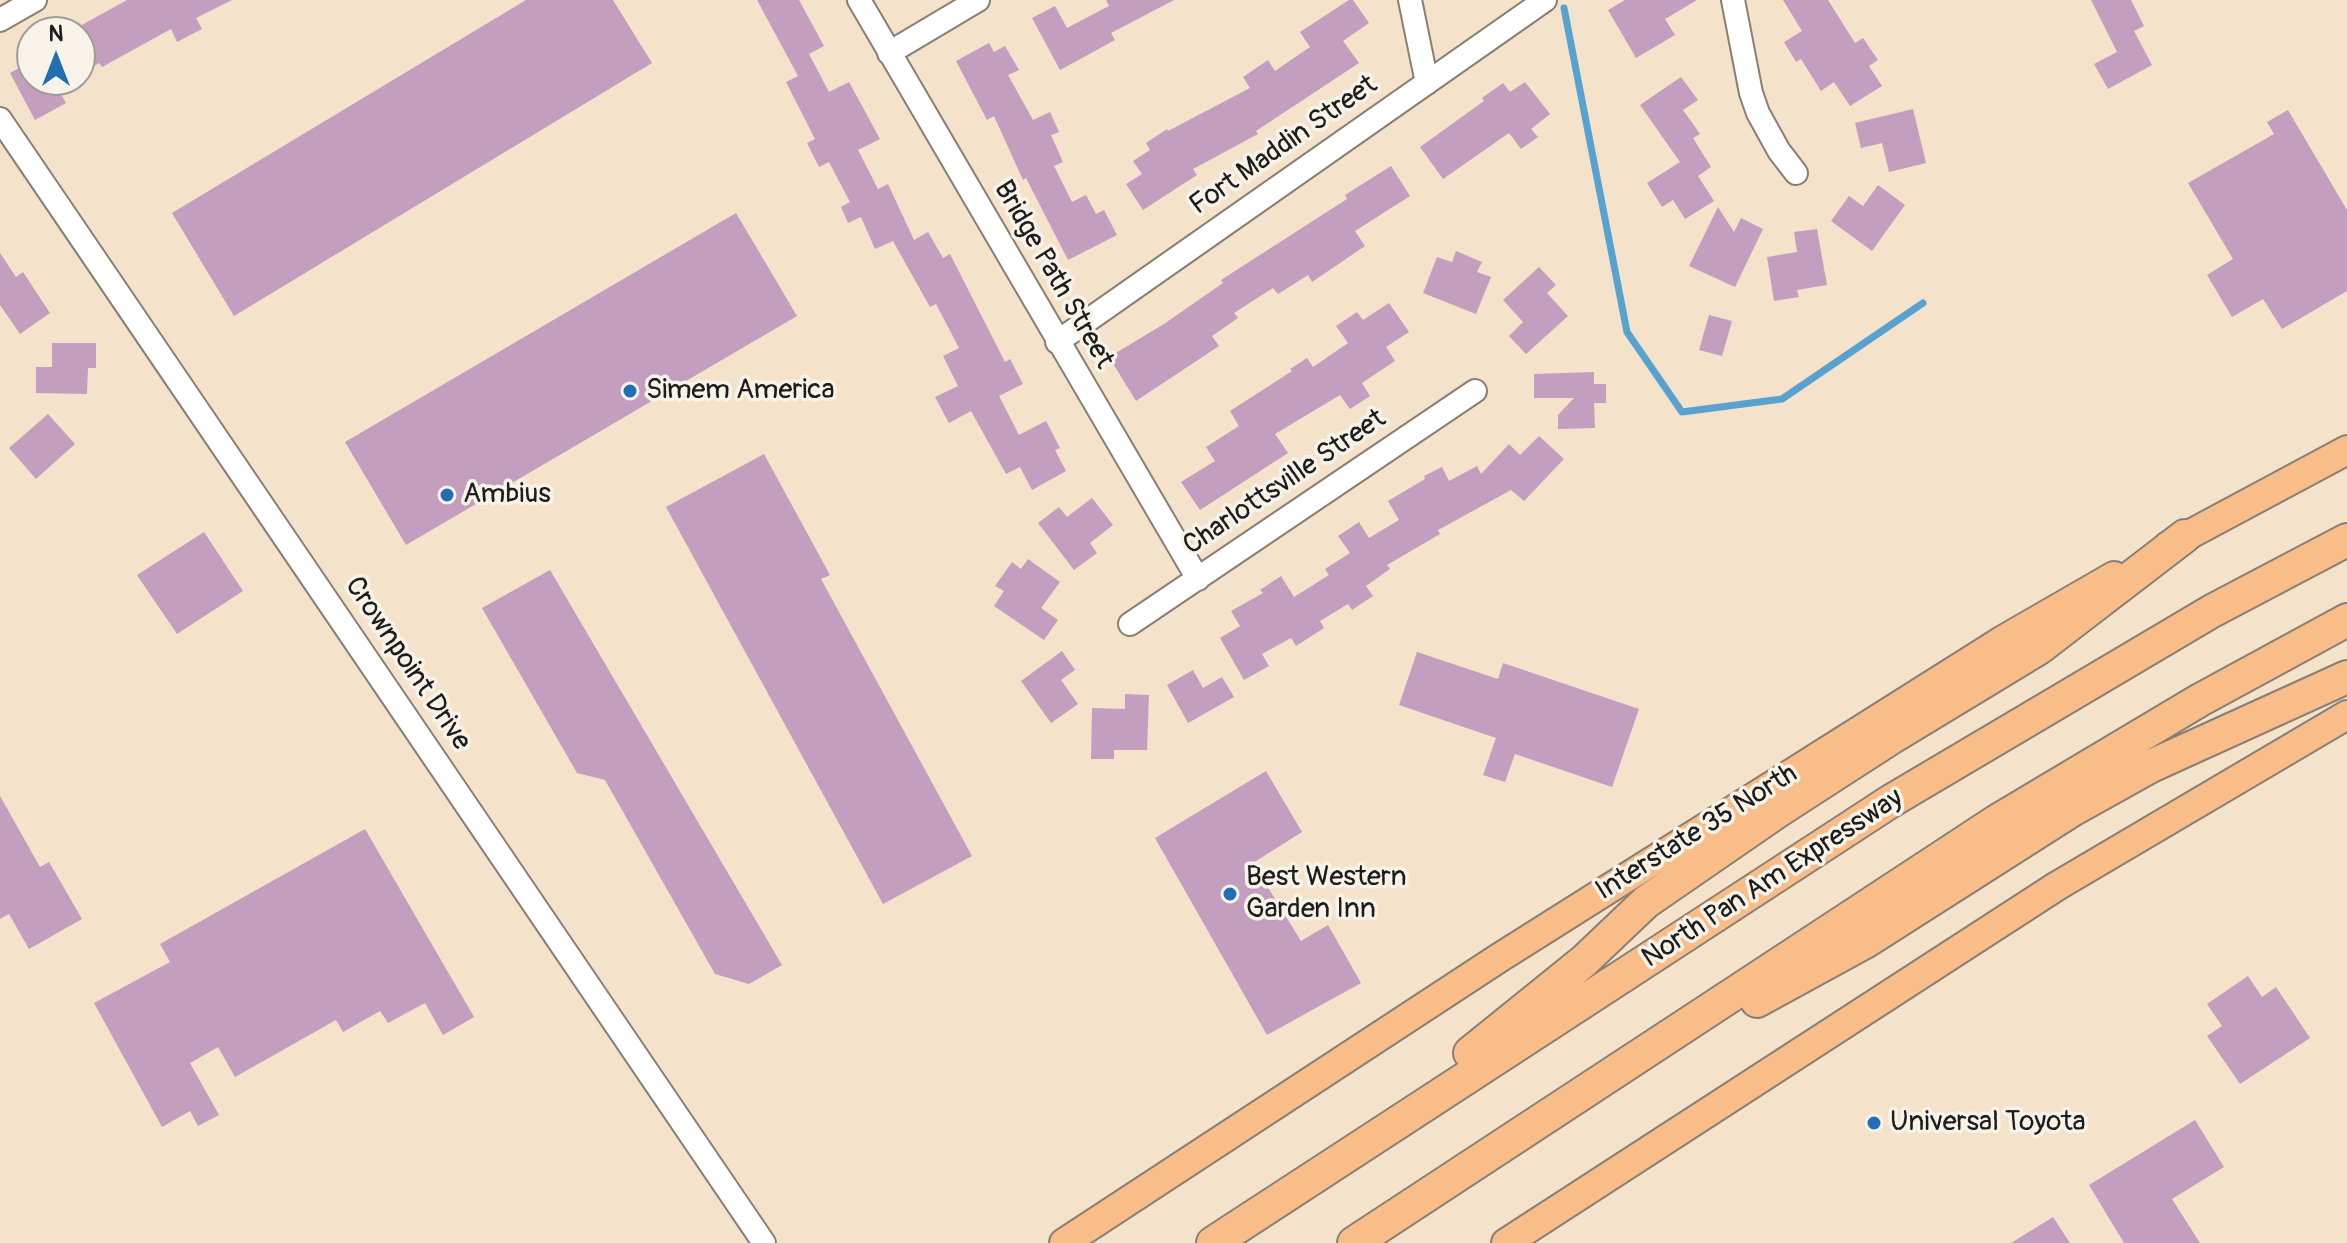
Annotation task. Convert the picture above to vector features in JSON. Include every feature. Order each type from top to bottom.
[{"type":"highway","points":[[1380,1135],[1455,1065],[1584,961],[1646,902],[1855,761],[2039,648],[2185,536]]},
{"type":"highway","name":"North Pan Am Expressway","points":[[1213,1243],[1891,801],[2212,611],[2347,540]]},
{"type":"highway","points":[[1354,1243],[1997,821],[2200,700],[2347,620]]},
{"type":"highway","points":[[1547,1116],[1865,942],[2072,810],[2151,766],[2347,677]]},
{"type":"main road","name":"Interstate 35 North","points":[[1064,1243],[1499,958],[2003,640],[2185,536],[2347,450]]},
{"type":"main road","points":[[1506,1243],[2057,886],[2347,715]]},
{"type":"street","points":[[0,20],[35,0]]},
{"type":"street","name":"Bridge Path Street","points":[[859,0],[1198,579]]},
{"type":"street","points":[[889,53],[978,0]]},
{"type":"street","points":[[1410,0],[1427,83]]},
{"type":"street","name":"Fort Maddin Street","points":[[1057,342],[1545,0]]},
{"type":"street","points":[[1733,0],[1751,93],[1758,113],[1779,151],[1796,173]]},
{"type":"street","name":"Crownpoint Drive","points":[[0,119],[764,1243]]},
{"type":"street","name":"Charlottsville Street","points":[[1130,624],[1475,391]]},
{"type":"building","points":[[127,0],[232,0],[196,18],[202,29],[177,42],[171,29],[102,67],[99,63],[96,65],[96,17]]},
{"type":"building","points":[[526,0],[613,0],[652,63],[234,316],[172,213]]},
{"type":"building","points":[[757,0],[799,0],[824,46],[809,54],[829,92],[849,82],[880,139],[858,150],[878,189],[888,184],[914,240],[928,232],[943,258],[950,254],[1005,362],[1010,359],[1023,384],[999,396],[1019,435],[1046,421],[1060,448],[1055,450],[1066,471],[1032,490],[1020,467],[1006,474],[971,411],[949,423],[935,397],[958,386],[943,356],[959,348],[936,304],[930,307],[893,241],[875,249],[861,217],[848,223],[841,207],[850,202],[829,162],[819,167],[807,143],[815,139],[786,82],[798,76]]},
{"type":"building","points":[[1106,0],[1174,0],[1111,33],[1115,40],[1060,70],[1032,18],[1055,6],[1067,28],[1109,6]]},
{"type":"building","points":[[1353,0],[1369,23],[1343,41],[1359,63],[1256,131],[1258,134],[1193,169],[1197,175],[1143,210],[1126,184],[1142,174],[1133,161],[1150,150],[1146,143],[1167,129],[1250,88],[1243,77],[1268,60],[1275,71],[1310,47],[1300,32]]},
{"type":"building","points":[[1625,0],[1697,0],[1665,19],[1675,35],[1636,58],[1608,10]]},
{"type":"building","points":[[1783,0],[1828,0],[1855,43],[1863,38],[1878,60],[1869,66],[1882,86],[1850,106],[1834,82],[1821,91],[1801,59],[1796,62],[1784,42],[1802,31]]},
{"type":"building","points":[[2091,0],[2131,0],[2144,26],[2134,31],[2152,65],[2108,89],[2094,64],[2117,52]]},
{"type":"building","points":[[989,43],[994,52],[1005,46],[1019,70],[1008,75],[1033,120],[1050,112],[1059,132],[1051,135],[1063,162],[1054,166],[1072,202],[1086,195],[1096,214],[1104,210],[1117,235],[1068,260],[1026,178],[1023,180],[994,116],[987,120],[956,61]]},
{"type":"building","points":[[16,70],[16,84],[10,73]]},
{"type":"building","points":[[1681,77],[1698,100],[1683,110],[1700,134],[1693,138],[1711,167],[1698,176],[1714,201],[1685,219],[1673,200],[1662,207],[1647,183],[1680,162],[1640,105]]},
{"type":"building","points":[[1525,82],[1550,114],[1531,129],[1538,137],[1521,149],[1509,133],[1443,179],[1420,147],[1484,101],[1482,98],[1503,83],[1510,92]]},
{"type":"building","points":[[22,96],[62,96],[66,103],[35,120]]},
{"type":"building","points":[[1913,109],[1926,163],[1889,172],[1882,143],[1861,148],[1855,123]]},
{"type":"building","points":[[2288,110],[2347,210],[2347,291],[2282,329],[2263,299],[2232,317],[2207,275],[2233,259],[2188,183],[2274,134],[2267,122]]},
{"type":"building","points":[[1391,166],[1410,196],[1355,231],[1365,246],[1312,282],[1308,275],[1278,294],[1273,288],[1234,313],[1238,318],[1212,336],[1219,346],[1136,401],[1109,357],[1164,324],[1223,283],[1221,280],[1347,199],[1345,195]]},
{"type":"building","points":[[1878,185],[1905,205],[1872,251],[1831,221],[1849,196],[1863,206]]},
{"type":"building","points":[[1718,207],[1734,232],[1741,218],[1763,229],[1735,287],[1689,266]]},
{"type":"building","points":[[736,213],[797,316],[406,545],[345,442]]},
{"type":"building","points":[[1817,229],[1827,285],[1797,290],[1799,297],[1774,301],[1767,257],[1797,252],[1794,232]]},
{"type":"building","points":[[1456,251],[1482,262],[1477,272],[1491,277],[1476,314],[1423,293],[1437,257],[1452,262]]},
{"type":"building","points":[[0,253],[16,277],[23,272],[50,313],[20,334],[0,305]]},
{"type":"building","points":[[1539,267],[1556,285],[1547,293],[1568,316],[1526,354],[1509,336],[1523,322],[1503,300]]},
{"type":"building","points":[[1389,303],[1409,332],[1386,347],[1395,361],[1362,383],[1370,396],[1350,409],[1340,395],[1275,434],[1288,453],[1200,510],[1181,482],[1215,461],[1206,447],[1239,426],[1230,411],[1307,358],[1313,367],[1348,343],[1336,326],[1357,312],[1363,320]]},
{"type":"building","points":[[1709,315],[1732,321],[1722,356],[1699,350]]},
{"type":"building","points":[[52,343],[96,343],[96,368],[88,368],[87,394],[36,393],[36,367],[52,367]]},
{"type":"building","points":[[1594,372],[1594,384],[1606,384],[1606,403],[1594,403],[1595,428],[1558,429],[1558,415],[1574,398],[1534,398],[1534,374]]},
{"type":"building","points":[[48,414],[75,444],[36,479],[9,448]]},
{"type":"building","points":[[1539,436],[1564,459],[1524,501],[1511,490],[1438,530],[1440,534],[1387,565],[1390,569],[1366,586],[1373,596],[1352,610],[1348,604],[1320,621],[1324,628],[1296,646],[1291,638],[1262,654],[1269,666],[1244,680],[1220,638],[1240,626],[1231,611],[1263,593],[1260,590],[1281,576],[1294,597],[1329,575],[1325,569],[1350,553],[1338,536],[1359,522],[1369,538],[1399,520],[1388,501],[1425,479],[1424,476],[1442,467],[1449,481],[1477,466],[1481,474],[1509,444],[1520,455]]},
{"type":"building","points":[[764,454],[830,575],[821,579],[972,856],[883,904],[666,507]]},
{"type":"building","points":[[1092,498],[1113,525],[1090,543],[1097,553],[1074,570],[1038,523],[1059,507],[1067,517]]},
{"type":"building","points":[[204,532],[243,591],[177,634],[137,575]]},
{"type":"building","points":[[1028,559],[1060,582],[1041,608],[1058,620],[1044,640],[994,606],[1004,591],[995,586],[1012,562],[1021,569]]},
{"type":"building","points":[[550,570],[782,965],[749,984],[715,974],[605,780],[577,773],[482,608]]},
{"type":"building","points":[[1062,651],[1075,670],[1061,680],[1078,704],[1051,723],[1021,681]]},
{"type":"building","points":[[1417,652],[1498,679],[1503,663],[1639,709],[1612,787],[1515,754],[1505,782],[1483,775],[1496,738],[1399,705]]},
{"type":"building","points":[[1193,670],[1203,688],[1222,677],[1234,697],[1188,723],[1167,685]]},
{"type":"building","points":[[1125,694],[1149,695],[1147,750],[1114,750],[1114,759],[1091,759],[1092,708],[1125,709]]},
{"type":"building","name":"Best Western Garden Inn","points":[[1266,771],[1302,832],[1253,863],[1301,941],[1328,925],[1361,983],[1267,1035],[1155,838]]},
{"type":"building","points":[[0,796],[40,867],[49,862],[82,919],[29,949],[9,914],[0,919]]},
{"type":"building","points":[[365,829],[474,1017],[443,1035],[425,1003],[388,1023],[380,1011],[343,1032],[336,1020],[235,1077],[218,1047],[190,1063],[219,1115],[198,1126],[190,1111],[162,1127],[94,1003],[170,962],[160,944]]},
{"type":"building","points":[[2248,976],[2262,997],[2276,987],[2310,1038],[2240,1084],[2207,1036],[2222,1026],[2207,1004]]},
{"type":"building","points":[[2195,1120],[2224,1167],[2172,1199],[2200,1243],[2124,1243],[2089,1185]]},
{"type":"building","points":[[2053,1217],[2070,1243],[2011,1243]]},
{"type":"waterway","points":[[1564,8],[1627,332],[1682,412],[1782,399],[1923,303]]},
{"type":"place","name":"Simem America","points":[[630,391]]},
{"type":"place","name":"Ambius","points":[[447,495]]},
{"type":"place","name":"Best Western Garden Inn","points":[[1230,894]]},
{"type":"place","name":"Universal Toyota","points":[[1874,1123]]}]
